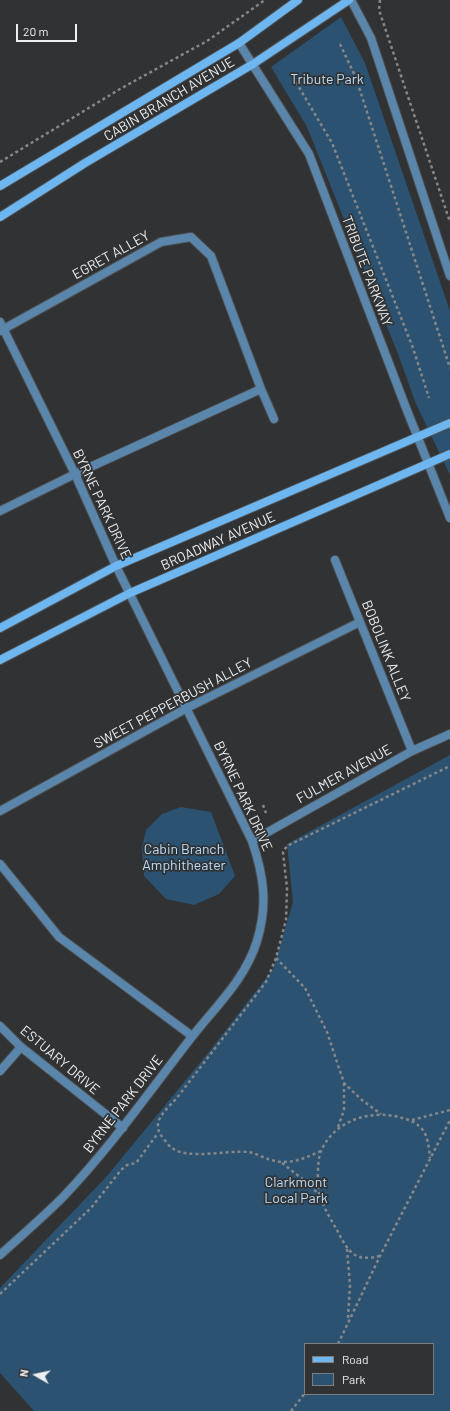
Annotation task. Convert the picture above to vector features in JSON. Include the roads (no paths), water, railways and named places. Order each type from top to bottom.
[{"type":"street","name":"CABIN BRANCH AVENUE","points":[[0,186],[239,43],[298,0]]},
{"type":"street","name":"CABIN BRANCH AVENUE","points":[[0,216],[85,163],[253,64],[350,0]]},
{"type":"street","points":[[350,0],[371,38],[450,276]]},
{"type":"street","name":"TRIBUTE PARKWAY","points":[[239,43],[309,154],[417,438],[450,518]]},
{"type":"street","name":"EGRET ALLEY","points":[[1,327],[161,242],[192,237],[211,256],[261,389],[274,419]]},
{"type":"street","name":"BYRNE PARK DRIVE","points":[[0,1256],[62,1198],[123,1128],[192,1036],[235,985],[248,963],[257,942],[262,919],[264,894],[262,868],[252,841],[116,566],[75,474],[1,327]]},
{"type":"street","points":[[0,511],[75,474],[261,389]]},
{"type":"street","name":"BROADWAY AVENUE","points":[[0,628],[116,566],[450,423]]},
{"type":"street","name":"BROADWAY AVENUE","points":[[0,660],[130,593],[450,454]]},
{"type":"street","name":"BOBOLINK ALLEY","points":[[335,560],[412,751]]},
{"type":"street","name":"SWEET PEPPERBUSH ALLEY","points":[[0,811],[187,708],[360,622]]},
{"type":"street","name":"FULMER AVENUE","points":[[252,841],[412,751],[450,734]]},
{"type":"street","points":[[0,864],[60,937],[192,1036]]},
{"type":"street","name":"ESTUARY DRIVE","points":[[0,1026],[21,1047],[123,1128]]},
{"type":"street","points":[[0,1071],[21,1047]]},
{"type":"park label","name":"Tribute Park","points":[[327,79]]},
{"type":"park label","name":"Cabin Branch Amphitheater","points":[[184,858]]},
{"type":"park label","name":"Clarkmont Local Park","points":[[296,1190]]}]
